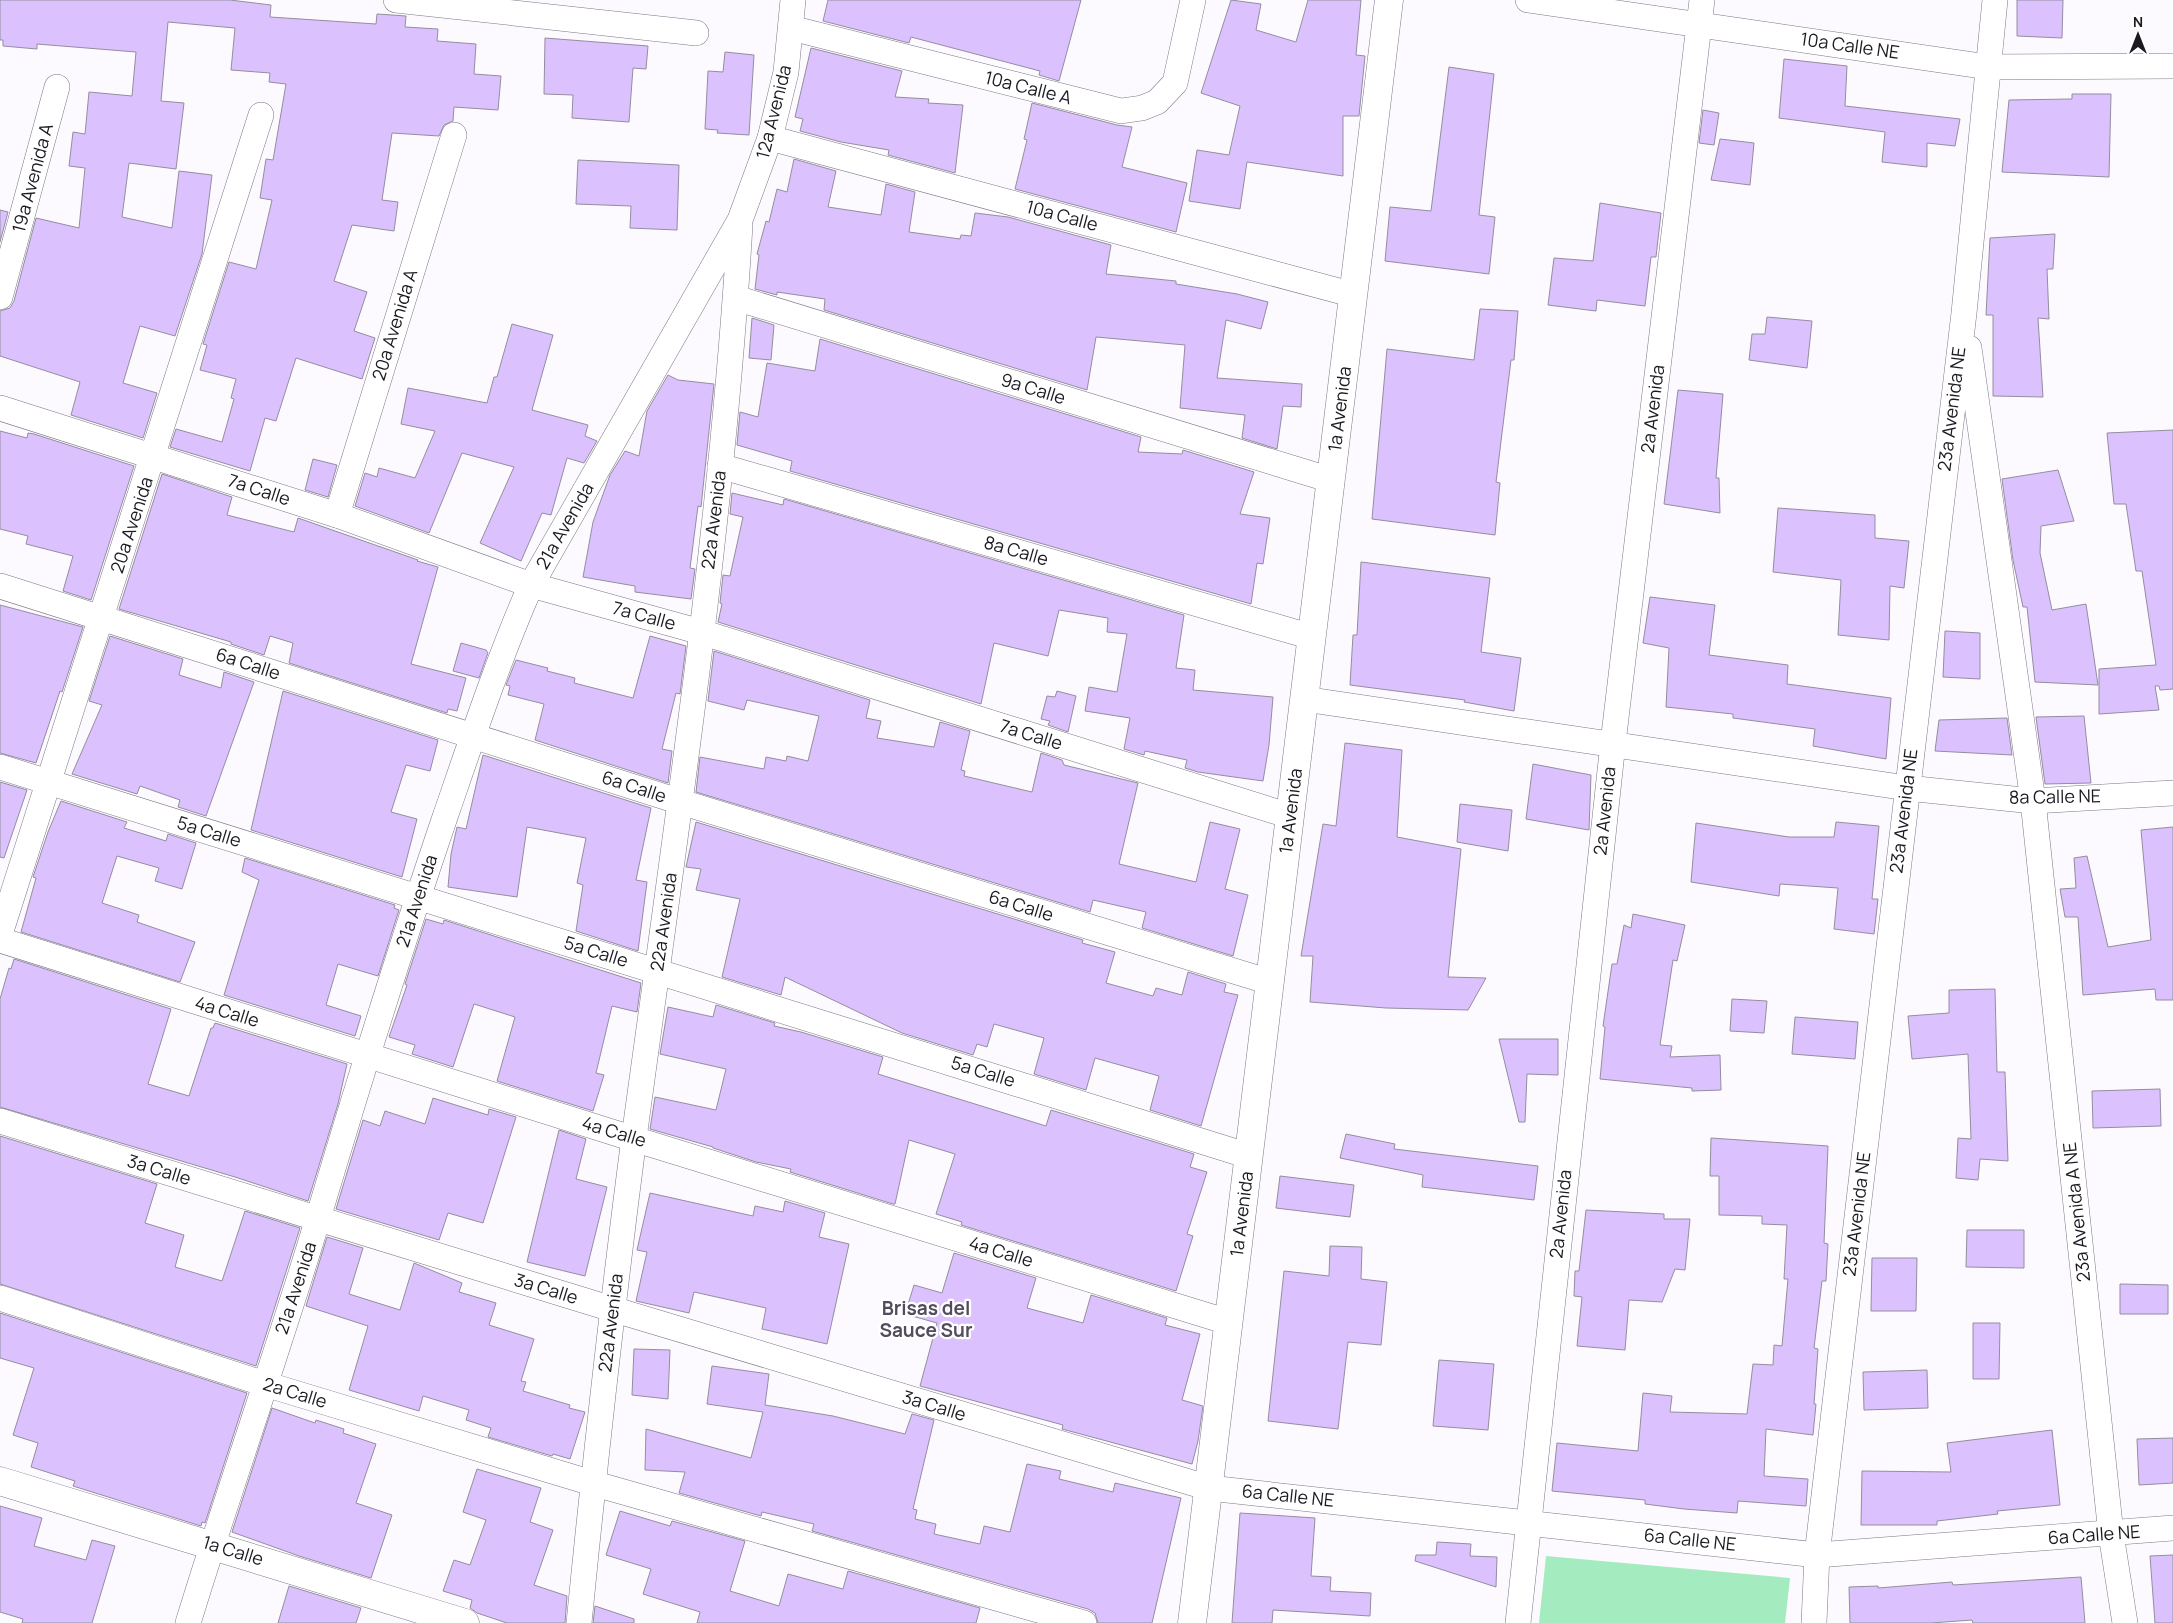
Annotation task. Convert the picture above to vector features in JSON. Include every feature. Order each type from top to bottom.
[{"type":"street","points":[[396,0],[583,10],[696,33]]},
{"type":"street","name":"12a Avenida","points":[[740,220],[770,138],[786,72],[793,0]]},
{"type":"street","name":"10a Calle A","points":[[791,28],[1121,111],[1142,108],[1157,102],[1175,83],[1194,0]]},
{"type":"street","name":"1a Avenida","points":[[1192,1623],[1389,0]]},
{"type":"street","name":"10a Calle NE","points":[[1528,0],[1700,12],[1988,67],[2173,66]]},
{"type":"street","name":"23a Avenida NE","points":[[1814,1623],[1817,1555],[1964,313],[1995,0]]},
{"type":"street","name":"2a Avenida","points":[[1518,1623],[1613,743],[1700,12]]},
{"type":"street","name":"19a Avenida A","points":[[0,298],[58,87]]},
{"type":"street","name":"20a Avenida","points":[[0,934],[154,457],[261,115]]},
{"type":"street","name":"20a Avenida A","points":[[337,515],[454,135]]},
{"type":"street","name":"10a Calle","points":[[770,138],[1354,295]]},
{"type":"street","name":"22a Avenida","points":[[579,1623],[592,1483],[612,1309],[681,802],[701,632],[720,466],[736,298],[740,220]]},
{"type":"street","name":"21a Avenida","points":[[188,1623],[318,1218],[366,1055],[473,735],[516,621],[531,585],[740,220]]},
{"type":"street","name":"9a Calle","points":[[736,298],[1331,480]]},
{"type":"street","name":"23a Avenida A NE","points":[[1964,313],[2033,801],[2111,1534],[2125,1623]]},
{"type":"street","name":"7a Calle","points":[[0,408],[337,515],[531,585],[701,632],[1290,816]]},
{"type":"street","name":"8a Calle","points":[[720,466],[1312,637]]},
{"type":"street","name":"6a Calle","points":[[0,586],[681,802],[1270,982]]},
{"type":"street","name":"8a Calle NE","points":[[1304,699],[1613,743],[1907,788],[2033,801],[2173,793]]},
{"type":"street","name":"5a Calle","points":[[0,767],[1249,1156]]},
{"type":"street","name":"4a Calle","points":[[0,940],[634,1139],[1228,1322]]},
{"type":"street","name":"3a Calle","points":[[0,1121],[612,1309],[1208,1488]]},
{"type":"street","name":"2a Calle","points":[[0,1298],[265,1384],[592,1483],[1084,1623]]},
{"type":"street","name":"1a Calle","points":[[0,1481],[212,1544],[465,1623]]},
{"type":"street","name":"6a Calle NE","points":[[1208,1488],[1817,1555],[2173,1528]]},
{"type":"green space","points":[[1546,1556],[1790,1578],[1785,1623],[1539,1623]]},
{"type":"building","points":[[0,0],[230,0],[271,5],[270,17],[376,24],[377,14],[406,16],[405,27],[438,29],[437,41],[476,44],[474,74],[501,76],[498,110],[454,107],[453,121],[444,125],[439,136],[392,133],[382,200],[398,202],[394,231],[352,225],[334,281],[367,292],[354,331],[375,338],[362,379],[296,358],[276,421],[265,418],[250,471],[170,447],[176,429],[222,442],[234,399],[231,398],[236,379],[200,370],[207,345],[203,344],[229,262],[256,269],[272,200],[260,198],[266,159],[273,160],[286,84],[269,82],[270,73],[231,70],[235,28],[168,22],[161,101],[184,103],[176,169],[129,163],[122,217],[172,228],[179,171],[212,175],[202,254],[175,336],[140,326],[123,383],[157,393],[143,438],[71,415],[80,382],[0,356],[0,311],[10,308],[14,301],[36,218],[79,228],[85,168],[69,166],[73,132],[85,134],[89,92],[132,96],[136,52],[37,44],[37,49],[3,46],[3,40],[0,40]]},
{"type":"building","points":[[828,0],[1081,0],[1059,81],[1039,75],[1040,71],[911,37],[909,43],[823,21]]},
{"type":"building","points":[[1231,0],[1261,4],[1256,30],[1296,42],[1308,0],[1361,0],[1356,55],[1365,56],[1359,116],[1343,116],[1343,176],[1247,162],[1240,209],[1189,201],[1197,150],[1229,155],[1240,106],[1201,93]]},
{"type":"building","points":[[2017,0],[2063,0],[2062,38],[2017,36]]},
{"type":"building","points":[[545,38],[648,46],[646,69],[633,68],[629,122],[572,118],[573,95],[544,94]]},
{"type":"building","points":[[811,48],[902,71],[895,97],[929,99],[928,103],[963,105],[955,173],[888,155],[889,150],[841,142],[800,131],[803,119],[795,117]]},
{"type":"building","points":[[725,52],[754,55],[749,135],[717,133],[718,130],[705,129],[708,71],[723,72]]},
{"type":"building","points":[[1784,59],[1847,66],[1845,106],[1960,119],[1955,146],[1927,143],[1927,167],[1882,162],[1885,132],[1779,118]]},
{"type":"building","points":[[1449,67],[1494,74],[1479,215],[1495,217],[1489,274],[1385,261],[1390,207],[1431,211]]},
{"type":"building","points":[[2072,94],[2111,94],[2109,177],[2002,172],[2009,100],[2072,99]]},
{"type":"building","points":[[1032,103],[1117,125],[1132,127],[1122,167],[1187,183],[1176,232],[1015,189],[1027,140],[1024,139]]},
{"type":"building","points":[[1703,110],[1719,113],[1714,145],[1699,143]]},
{"type":"building","points":[[1720,139],[1754,143],[1750,185],[1711,180]]},
{"type":"building","points":[[794,159],[836,171],[828,207],[881,215],[886,184],[915,192],[909,232],[960,239],[961,235],[971,236],[975,213],[1008,217],[1111,245],[1106,274],[1176,281],[1176,284],[1237,294],[1268,302],[1261,329],[1226,320],[1217,378],[1302,384],[1301,407],[1283,406],[1277,449],[1242,438],[1245,415],[1180,408],[1185,345],[1096,337],[1087,390],[824,310],[825,299],[777,292],[777,295],[755,289],[759,255],[757,254],[766,221],[769,222],[777,189],[787,192]]},
{"type":"building","points":[[578,160],[679,165],[677,230],[630,228],[631,206],[576,204]]},
{"type":"building","points":[[1600,203],[1661,213],[1656,257],[1651,257],[1645,306],[1597,300],[1596,311],[1548,305],[1554,258],[1593,261]]},
{"type":"building","points":[[0,210],[8,212],[0,242]]},
{"type":"building","points":[[2055,234],[2053,269],[2047,269],[2049,319],[2038,318],[2043,397],[1993,396],[1993,315],[1986,315],[1990,238]]},
{"type":"building","points":[[1480,309],[1518,311],[1514,360],[1511,360],[1496,482],[1500,483],[1495,535],[1372,519],[1387,349],[1474,360]]},
{"type":"building","points":[[1767,317],[1812,321],[1807,368],[1749,360],[1752,334],[1765,334]]},
{"type":"building","points":[[752,318],[774,325],[771,360],[749,358]]},
{"type":"building","points":[[512,324],[553,335],[532,410],[588,425],[585,436],[597,441],[584,463],[567,458],[551,515],[542,513],[521,561],[480,543],[514,467],[462,453],[429,533],[355,506],[365,473],[377,477],[379,468],[415,478],[435,431],[401,424],[408,388],[487,403],[494,377],[497,377]]},
{"type":"building","points":[[820,339],[1141,437],[1138,452],[1182,454],[1183,450],[1254,472],[1240,514],[1270,518],[1263,564],[1257,563],[1251,604],[790,471],[792,461],[737,445],[740,412],[758,417],[767,363],[815,371]]},
{"type":"building","points":[[668,375],[678,380],[714,384],[701,507],[698,506],[690,568],[695,569],[691,599],[635,592],[635,586],[583,577],[593,522],[610,475],[625,451],[639,456],[647,411]]},
{"type":"building","points":[[1678,390],[1723,394],[1716,478],[1719,478],[1720,513],[1664,504]]},
{"type":"building","points":[[2173,430],[2173,689],[2160,690],[2159,686],[2155,686],[2159,710],[2099,714],[2099,669],[2156,665],[2142,571],[2136,571],[2126,504],[2114,504],[2107,433]]},
{"type":"building","points":[[0,431],[27,438],[28,433],[34,434],[134,466],[91,600],[63,591],[73,556],[26,544],[28,536],[0,529]]},
{"type":"building","points":[[313,459],[337,465],[328,497],[305,490]]},
{"type":"building","points":[[2058,470],[2074,521],[2041,526],[2040,553],[2052,610],[2086,604],[2098,685],[2035,682],[2027,607],[2023,607],[2013,560],[2002,479]]},
{"type":"building","points":[[162,474],[232,497],[227,515],[294,532],[298,518],[438,567],[411,664],[466,678],[457,711],[448,709],[447,713],[289,663],[293,643],[270,636],[264,655],[231,644],[231,642],[119,609]]},
{"type":"building","points":[[732,493],[783,505],[784,499],[1184,615],[1176,668],[1195,670],[1193,690],[1273,697],[1269,745],[1263,781],[1198,772],[1185,768],[1187,760],[1145,751],[1144,755],[1124,749],[1130,718],[1085,711],[1089,687],[1117,692],[1127,634],[1107,632],[1108,618],[1059,610],[1048,656],[994,643],[981,704],[718,622],[722,604],[720,603],[723,575],[730,576],[743,517],[730,514]]},
{"type":"building","points":[[1778,508],[1875,515],[1875,538],[1909,541],[1904,588],[1890,586],[1889,640],[1838,635],[1841,580],[1773,572]]},
{"type":"building","points":[[1361,562],[1490,578],[1481,652],[1521,658],[1514,711],[1464,702],[1465,700],[1350,685],[1353,635],[1357,635]]},
{"type":"building","points":[[1650,597],[1715,605],[1709,655],[1788,665],[1787,684],[1891,698],[1886,759],[1813,746],[1815,729],[1733,718],[1733,714],[1666,707],[1669,648],[1643,643]]},
{"type":"building","points":[[0,605],[83,627],[36,763],[0,753]]},
{"type":"building","points":[[1945,631],[1980,633],[1980,679],[1943,677]]},
{"type":"building","points":[[110,636],[183,659],[179,675],[221,688],[224,672],[254,682],[206,816],[178,807],[180,800],[140,786],[137,794],[72,774],[102,705],[89,701]]},
{"type":"building","points":[[650,636],[686,646],[680,694],[676,693],[662,749],[672,751],[668,783],[535,740],[544,704],[508,695],[510,686],[506,685],[516,660],[548,668],[547,671],[575,678],[574,683],[633,698]]},
{"type":"building","points":[[461,643],[486,650],[488,653],[479,678],[453,671]]},
{"type":"building","points":[[714,651],[870,700],[866,718],[881,721],[877,738],[934,747],[940,722],[970,731],[961,770],[965,771],[964,776],[1032,792],[1041,753],[1062,760],[1064,765],[1138,783],[1119,864],[1196,882],[1210,822],[1240,829],[1225,889],[1248,895],[1233,956],[1142,928],[1146,912],[1093,900],[1090,912],[696,792],[700,757],[764,769],[766,757],[786,761],[787,756],[808,761],[819,716],[747,700],[744,710],[708,701]]},
{"type":"building","points":[[283,691],[438,740],[430,771],[406,765],[391,812],[417,819],[402,877],[251,830]]},
{"type":"building","points":[[1057,691],[1076,696],[1068,732],[1048,725],[1050,721],[1041,719],[1047,696],[1055,697]]},
{"type":"building","points":[[2084,716],[2091,783],[2045,784],[2036,717]]},
{"type":"building","points":[[2007,718],[2012,755],[1935,751],[1939,720]]},
{"type":"building","points":[[1345,743],[1402,750],[1397,837],[1461,849],[1448,977],[1486,978],[1468,1010],[1386,1008],[1310,1002],[1313,956],[1301,956],[1323,824],[1336,826]]},
{"type":"building","points":[[483,755],[651,808],[636,880],[647,882],[638,951],[576,931],[583,885],[577,883],[586,838],[527,827],[517,897],[448,887],[451,854],[457,827],[466,829]]},
{"type":"building","points":[[1533,764],[1591,775],[1589,830],[1526,819]]},
{"type":"building","points":[[0,782],[27,790],[4,858],[0,857]]},
{"type":"building","points":[[61,801],[127,822],[124,828],[166,841],[168,834],[196,843],[182,889],[155,881],[159,868],[117,856],[102,903],[139,915],[137,922],[195,942],[180,982],[21,932],[36,878],[33,877]]},
{"type":"building","points":[[1460,804],[1512,810],[1508,851],[1457,842]]},
{"type":"building","points":[[696,822],[1083,940],[1082,943],[1115,952],[1106,983],[1153,996],[1156,988],[1182,995],[1188,972],[1226,984],[1224,992],[1238,995],[1201,1126],[1150,1110],[1159,1076],[1095,1058],[1086,1090],[1034,1074],[1044,1038],[994,1024],[987,1047],[977,1044],[973,1055],[902,1033],[785,977],[781,995],[722,977],[740,899],[696,890],[701,869],[686,867]]},
{"type":"building","points":[[1836,822],[1879,826],[1872,899],[1878,899],[1874,934],[1834,929],[1838,888],[1780,884],[1779,896],[1691,882],[1696,823],[1789,837],[1834,837]]},
{"type":"building","points":[[2173,827],[2173,1000],[2156,1000],[2155,989],[2083,995],[2078,917],[2065,917],[2060,889],[2076,888],[2074,858],[2087,856],[2108,947],[2151,940],[2141,830]]},
{"type":"building","points":[[245,858],[395,905],[394,908],[399,910],[378,976],[338,964],[326,1005],[361,1016],[355,1036],[224,995],[259,880],[242,872]]},
{"type":"building","points":[[1633,914],[1685,925],[1677,961],[1673,960],[1660,1045],[1672,1046],[1670,1057],[1720,1055],[1721,1090],[1692,1091],[1692,1088],[1600,1079],[1605,1027],[1603,1026],[1612,964],[1617,964],[1624,925],[1631,928]]},
{"type":"building","points":[[426,919],[443,924],[444,920],[641,983],[637,1012],[612,1006],[596,1073],[604,1075],[593,1111],[497,1081],[515,1017],[474,1004],[453,1067],[412,1054],[415,1045],[389,1037],[407,985],[405,984]]},
{"type":"building","points":[[14,959],[171,1009],[148,1084],[189,1096],[211,1028],[213,1028],[215,1023],[347,1064],[338,1104],[308,1201],[235,1177],[0,1107],[0,999],[9,968],[11,969]]},
{"type":"building","points":[[1995,989],[1997,1072],[2005,1072],[2008,1161],[1980,1159],[1978,1180],[1956,1178],[1958,1138],[1971,1139],[1968,1054],[1912,1059],[1908,1016],[1949,1013],[1949,990]]},
{"type":"building","points":[[1732,999],[1767,1001],[1764,1033],[1730,1031]]},
{"type":"building","points":[[716,1005],[775,1023],[774,1026],[801,1032],[883,1057],[878,1074],[1046,1126],[1051,1110],[1194,1154],[1190,1167],[1207,1172],[1187,1234],[1193,1236],[1176,1291],[961,1225],[962,1222],[936,1214],[955,1154],[909,1140],[895,1204],[893,1204],[790,1172],[791,1169],[756,1162],[713,1147],[650,1129],[655,1097],[716,1110],[726,1069],[660,1054],[668,1007],[713,1017]]},
{"type":"building","points":[[1795,1017],[1858,1022],[1855,1059],[1792,1054]]},
{"type":"building","points":[[1499,1039],[1558,1039],[1558,1075],[1527,1074],[1525,1122],[1519,1122]]},
{"type":"building","points":[[2160,1089],[2161,1126],[2093,1128],[2092,1091]]},
{"type":"building","points":[[433,1098],[488,1115],[489,1109],[516,1117],[483,1223],[448,1213],[439,1240],[336,1209],[363,1120],[380,1126],[385,1111],[425,1124]]},
{"type":"building","points":[[559,1130],[586,1139],[576,1179],[607,1187],[585,1276],[527,1262]]},
{"type":"building","points":[[1346,1134],[1395,1144],[1394,1149],[1538,1166],[1534,1200],[1422,1187],[1423,1175],[1340,1158]]},
{"type":"building","points":[[0,1136],[157,1184],[145,1223],[184,1235],[175,1267],[222,1281],[245,1211],[300,1228],[256,1366],[0,1284]]},
{"type":"building","points":[[1711,1138],[1828,1146],[1824,1243],[1828,1244],[1826,1281],[1822,1281],[1814,1348],[1818,1349],[1813,1435],[1766,1429],[1764,1476],[1808,1479],[1806,1506],[1738,1501],[1737,1513],[1684,1509],[1645,1504],[1645,1500],[1552,1491],[1557,1443],[1638,1451],[1643,1393],[1672,1396],[1670,1412],[1747,1414],[1753,1364],[1773,1365],[1774,1345],[1782,1346],[1788,1279],[1784,1279],[1787,1225],[1762,1224],[1762,1216],[1719,1215],[1719,1176],[1710,1176]]},
{"type":"building","points":[[1280,1176],[1354,1185],[1350,1217],[1276,1208]]},
{"type":"building","points":[[650,1193],[753,1216],[755,1206],[783,1212],[785,1201],[825,1213],[819,1237],[849,1244],[827,1344],[762,1329],[766,1308],[694,1292],[689,1313],[636,1301],[647,1252],[637,1250]]},
{"type":"building","points":[[1586,1210],[1664,1214],[1664,1219],[1690,1219],[1685,1270],[1675,1269],[1662,1302],[1629,1300],[1625,1350],[1577,1346],[1582,1297],[1574,1296],[1575,1271],[1579,1271]]},
{"type":"building","points":[[1967,1230],[2024,1230],[2024,1268],[1966,1267]]},
{"type":"building","points":[[327,1237],[363,1248],[349,1294],[400,1310],[414,1263],[462,1283],[459,1292],[496,1303],[489,1325],[534,1339],[521,1381],[526,1382],[523,1391],[570,1405],[569,1408],[585,1412],[570,1459],[553,1454],[552,1456],[488,1437],[491,1428],[466,1420],[469,1410],[423,1396],[419,1411],[349,1390],[368,1326],[306,1306]]},
{"type":"building","points":[[1330,1246],[1362,1247],[1361,1279],[1387,1282],[1381,1345],[1348,1342],[1338,1429],[1268,1421],[1284,1271],[1329,1276]]},
{"type":"building","points":[[954,1253],[1036,1278],[1027,1308],[1083,1323],[1091,1295],[1167,1318],[1165,1325],[1200,1334],[1182,1400],[1203,1406],[1198,1441],[1192,1464],[1062,1429],[1063,1425],[920,1386],[937,1323],[905,1314],[914,1285],[942,1293]]},
{"type":"building","points":[[1872,1258],[1917,1258],[1916,1311],[1871,1311]]},
{"type":"building","points":[[2120,1284],[2168,1285],[2168,1314],[2120,1314]]},
{"type":"building","points":[[0,1313],[247,1393],[205,1523],[202,1522],[201,1526],[73,1486],[75,1481],[31,1467],[38,1443],[13,1435],[34,1368],[0,1358]]},
{"type":"building","points":[[1973,1323],[2000,1323],[1999,1379],[1973,1379]]},
{"type":"building","points":[[634,1349],[670,1350],[668,1399],[632,1395]]},
{"type":"building","points":[[1439,1360],[1494,1364],[1488,1430],[1433,1426]]},
{"type":"building","points":[[712,1366],[769,1374],[765,1405],[833,1416],[905,1434],[912,1414],[934,1420],[913,1509],[917,1510],[915,1519],[936,1524],[934,1534],[980,1544],[984,1526],[1010,1532],[1027,1464],[1061,1471],[1059,1479],[1113,1492],[1115,1483],[1181,1498],[1152,1623],[1098,1623],[1095,1613],[1088,1609],[812,1531],[814,1524],[762,1512],[761,1516],[679,1493],[685,1472],[645,1470],[646,1429],[751,1458],[763,1412],[707,1404]]},
{"type":"building","points":[[1927,1370],[1928,1408],[1864,1410],[1863,1372]]},
{"type":"building","points":[[272,1408],[315,1423],[316,1420],[344,1429],[343,1433],[376,1444],[356,1503],[392,1515],[371,1578],[299,1556],[232,1532]]},
{"type":"building","points":[[2052,1430],[2060,1505],[1997,1511],[1998,1514],[1937,1521],[1937,1525],[1861,1525],[1862,1471],[1951,1472],[1947,1443]]},
{"type":"building","points":[[2173,1438],[2173,1483],[2139,1485],[2137,1439]]},
{"type":"building","points":[[477,1469],[541,1488],[530,1522],[553,1530],[534,1585],[567,1596],[565,1623],[507,1623],[477,1613],[470,1608],[472,1600],[443,1591],[454,1560],[470,1565],[486,1520],[463,1512]]},
{"type":"building","points":[[0,1506],[42,1518],[34,1546],[86,1560],[92,1540],[115,1546],[92,1623],[22,1623],[23,1619],[0,1612]]},
{"type":"building","points":[[620,1511],[670,1526],[672,1521],[745,1541],[730,1591],[779,1606],[788,1574],[843,1589],[848,1571],[980,1608],[976,1623],[697,1623],[700,1612],[643,1594],[651,1569],[606,1555]]},
{"type":"building","points":[[1240,1513],[1315,1518],[1311,1576],[1331,1577],[1330,1591],[1371,1593],[1370,1616],[1273,1610],[1272,1623],[1232,1623]]},
{"type":"building","points":[[1437,1542],[1471,1544],[1470,1556],[1497,1557],[1496,1587],[1415,1561],[1416,1555],[1436,1555]]},
{"type":"building","points":[[2173,1555],[2173,1623],[2155,1623],[2150,1556]]},
{"type":"building","points":[[2081,1577],[2085,1623],[1973,1623],[1972,1620],[1931,1623],[1850,1623],[1849,1587],[1878,1586],[1878,1588],[1952,1582],[1953,1585]]},
{"type":"building","points":[[289,1586],[361,1608],[356,1623],[278,1623]]},
{"type":"building","points":[[595,1606],[634,1619],[634,1623],[593,1623]]},
{"type":"district","name":"Brisas del Sauce Sur","points":[[926,1319]]}]
